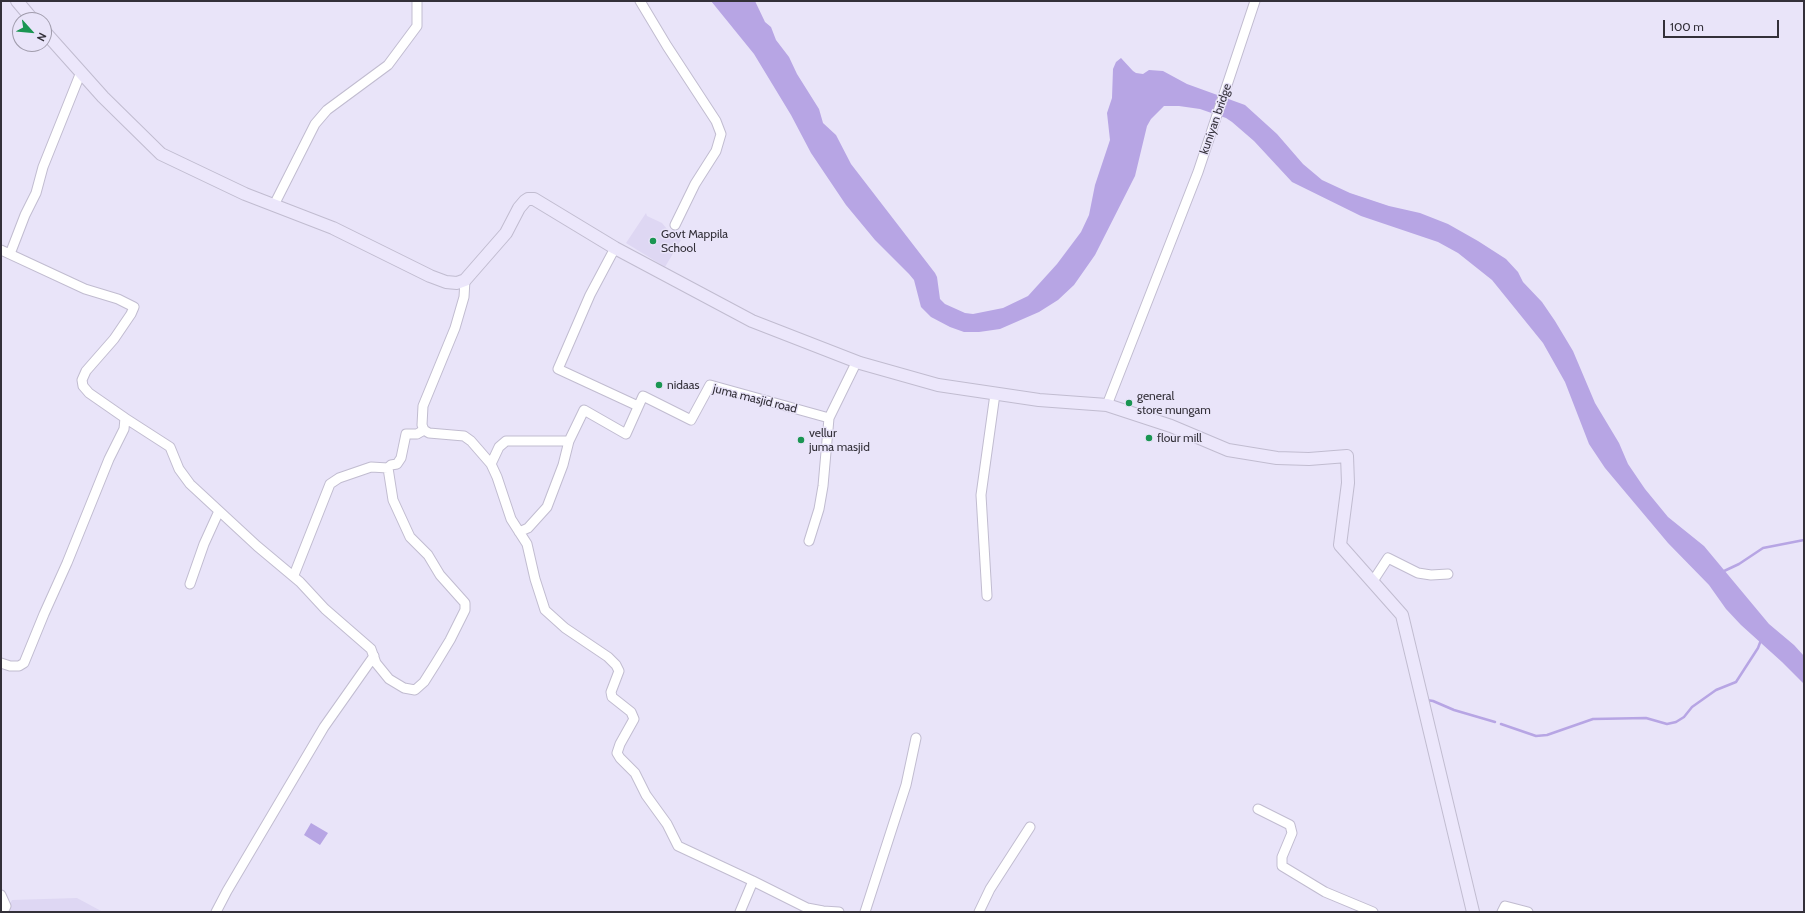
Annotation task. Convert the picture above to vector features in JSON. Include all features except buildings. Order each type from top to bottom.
[{"type":"main road","points":[[17,1],[26,12]]},
{"type":"main road","points":[[52,40],[103,97],[161,154],[245,194],[334,228],[430,276],[446,282],[457,283],[465,280],[506,233],[519,208],[528,199],[534,199],[615,248],[752,321],[857,362],[938,385],[1039,400],[1107,405],[1170,426],[1228,450],[1277,458],[1309,459],[1347,456],[1348,483],[1340,544],[1402,616],[1473,912]]},
{"type":"street","points":[[274,205],[315,124],[327,110],[388,64],[417,26],[417,1]]},
{"type":"street","points":[[640,1],[667,46],[716,121],[721,134],[716,151],[695,184],[675,225]]},
{"type":"street","name":"kuniyan bridge","points":[[1107,405],[1198,172],[1235,66],[1255,1]]},
{"type":"street","points":[[10,254],[25,215],[36,193],[43,167],[69,98],[81,72]]},
{"type":"street","points":[[519,532],[528,528],[547,507],[563,465],[569,441],[584,410],[626,434],[638,406],[558,369],[590,295],[615,248]]},
{"type":"street","points":[[1,250],[79,286],[118,299],[134,307],[114,339],[86,371],[82,380],[83,386],[89,394],[170,447],[179,470],[190,484],[257,546],[294,576],[325,609],[371,649],[376,663],[389,679],[404,688],[415,690],[424,682],[450,640],[465,610],[465,603],[440,575],[428,555],[410,537],[393,500],[388,468]]},
{"type":"street","points":[[424,430],[423,406],[455,328],[464,297],[465,280]]},
{"type":"street","points":[[809,541],[819,509],[823,486],[830,418],[857,362]]},
{"type":"street","name":"juma masjid road","points":[[638,406],[643,396],[691,420],[710,385],[830,418]]},
{"type":"street","points":[[987,596],[981,495],[995,394]]},
{"type":"street","points":[[1,663],[19,666],[24,663],[67,563],[109,459],[124,429],[125,418]]},
{"type":"street","points":[[424,430],[430,433],[464,436],[472,441],[491,464],[497,477],[511,520],[527,544],[535,579],[545,610],[565,628],[608,657],[616,665],[619,671],[611,692],[612,697],[630,712],[634,719],[620,744],[618,753],[635,773],[646,795],[667,824],[678,846],[807,908],[839,912]]},
{"type":"street","points":[[294,576],[330,484],[339,478],[371,467],[388,468],[391,465],[397,464],[401,458],[406,434],[417,434],[424,430]]},
{"type":"street","points":[[491,464],[499,447],[506,441],[569,441]]},
{"type":"street","points":[[190,584],[204,544],[219,511]]},
{"type":"street","points":[[1373,581],[1388,558],[1407,569],[1418,573],[1431,575],[1448,574]]},
{"type":"street","points":[[216,912],[324,727],[374,656]]},
{"type":"street","points":[[865,912],[906,785],[916,738]]},
{"type":"street","points":[[1258,809],[1290,825],[1292,833],[1282,858],[1282,866],[1326,892],[1373,912]]},
{"type":"street","points":[[979,912],[990,889],[1030,827]]},
{"type":"street","points":[[740,912],[753,881]]},
{"type":"street","points":[[1,895],[6,906],[3,912]]},
{"type":"street","points":[[1502,912],[1504,906],[1528,912]]},
{"type":"shaded area","points":[[711,1],[755,1],[765,22],[771,27],[776,40],[789,57],[797,74],[819,109],[823,123],[836,135],[851,164],[935,273],[937,277],[940,299],[945,304],[965,313],[973,314],[1003,308],[1028,296],[1057,264],[1081,232],[1089,215],[1095,185],[1110,140],[1107,113],[1112,98],[1113,69],[1116,62],[1121,58],[1136,73],[1143,74],[1149,70],[1163,71],[1187,84],[1245,105],[1277,134],[1303,164],[1322,180],[1350,193],[1389,206],[1420,213],[1448,224],[1478,241],[1506,259],[1518,272],[1523,282],[1542,302],[1555,321],[1573,351],[1595,403],[1619,443],[1628,464],[1645,489],[1668,517],[1704,546],[1769,624],[1794,645],[1804,656],[1804,684],[1726,609],[1709,585],[1668,543],[1605,468],[1589,444],[1565,382],[1543,343],[1492,280],[1458,253],[1438,242],[1361,216],[1292,182],[1254,141],[1226,118],[1200,109],[1179,106],[1164,106],[1151,119],[1147,126],[1135,176],[1095,255],[1074,285],[1058,300],[1039,312],[1000,329],[979,332],[964,332],[950,327],[931,317],[921,307],[914,280],[875,240],[846,205],[811,153],[791,115],[754,54]]},
{"type":"shaded area","name":"Govt Mappila School","points":[[646,213],[647,216],[662,223],[671,234],[681,240],[665,267],[626,243]]},
{"type":"shaded area","points":[[311,823],[328,833],[320,845],[304,835]]},
{"type":"shaded area","points":[[77,898],[103,912],[5,912],[12,900]]},
{"type":"waterway","points":[[1722,572],[1739,564],[1763,548],[1804,540]]},
{"type":"waterway","points":[[1501,724],[1536,736],[1547,735],[1593,719],[1646,718],[1667,724],[1676,722],[1684,717],[1692,707],[1716,690],[1736,682],[1758,648],[1761,640]]},
{"type":"waterway","points":[[1427,700],[1454,710],[1495,722]]},
{"type":"place","name":"Govt Mappila School","points":[[653,241]]},
{"type":"place","name":"nidaas","points":[[659,385]]},
{"type":"place","name":"general store mungam","points":[[1129,403]]},
{"type":"place","name":"flour mill","points":[[1149,438]]},
{"type":"place","name":"vellur juma masjid","points":[[801,440]]}]
